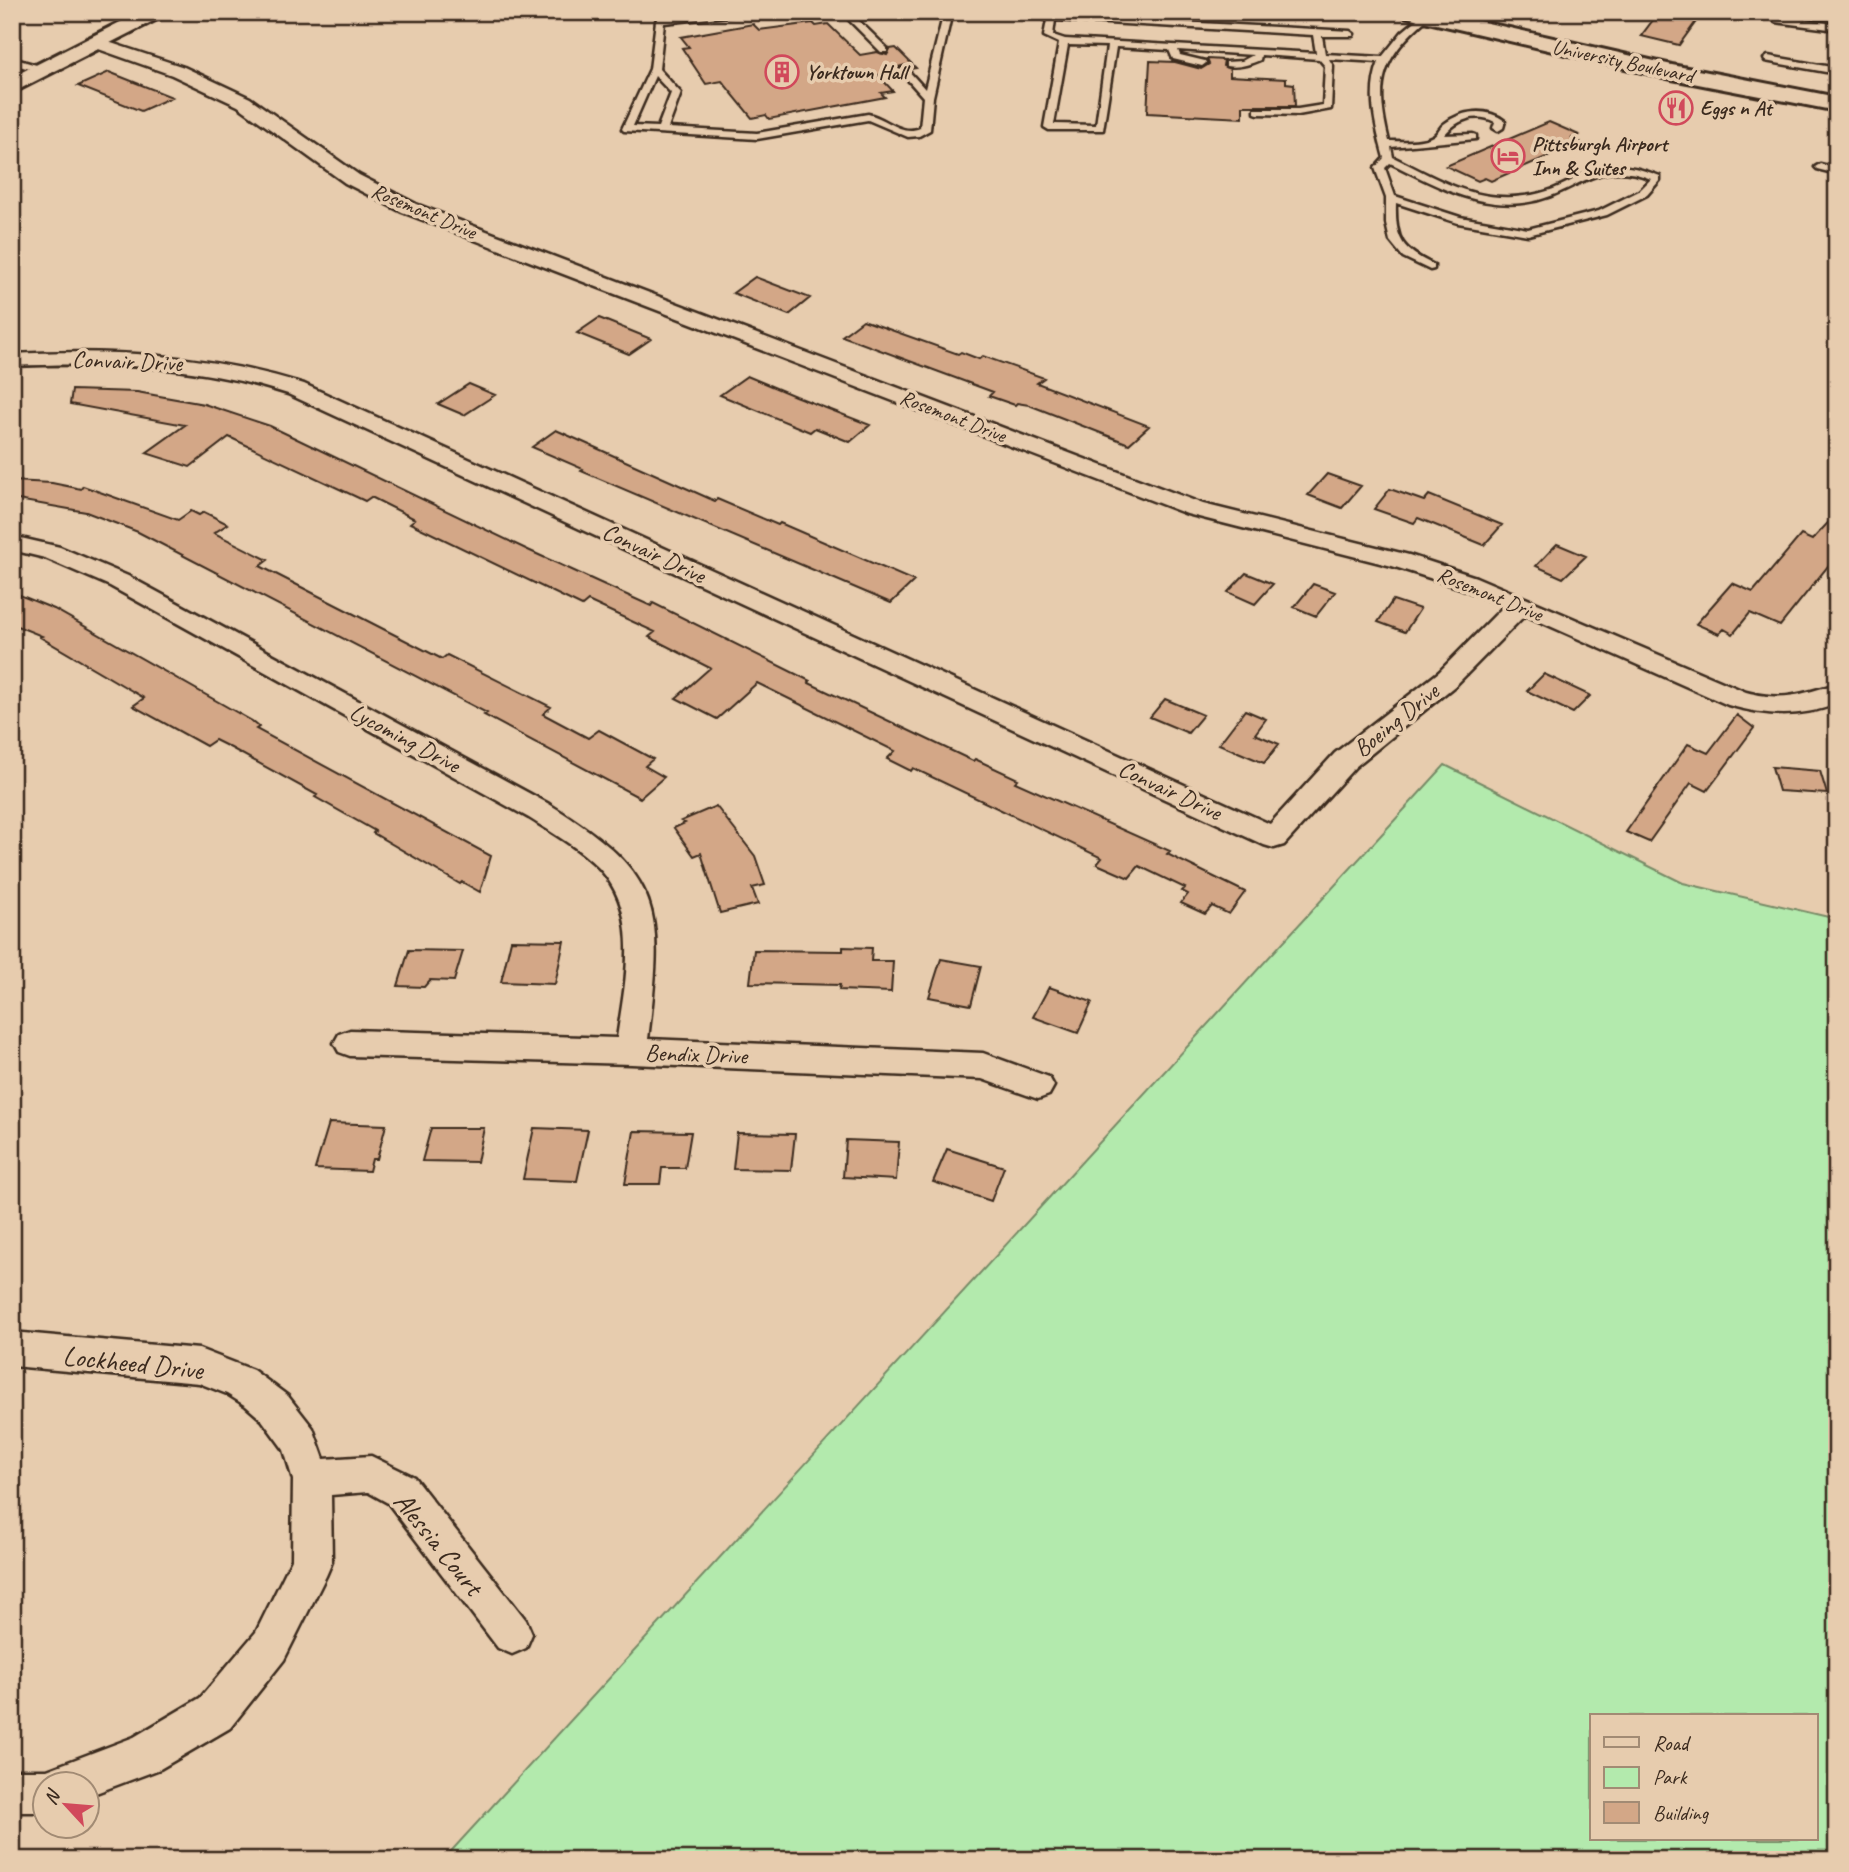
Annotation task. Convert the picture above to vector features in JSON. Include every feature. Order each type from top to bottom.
[{"type":"main road","points":[[12,86],[149,13]]},
{"type":"main road","name":"University Boulevard","points":[[1418,14],[1672,72],[1837,104]]},
{"type":"street","name":"Rosemont Drive","points":[[96,43],[178,71],[244,102],[352,179],[409,208],[1195,509],[1246,525],[1434,571],[1521,604],[1698,683],[1749,702],[1771,707],[1791,707],[1809,704],[1837,693]]},
{"type":"street","name":"Convair Drive","points":[[12,360],[105,357],[176,361],[225,369],[296,389],[1274,838]]},
{"type":"street","name":"Lycoming Drive","points":[[12,543],[52,552],[119,581],[510,794],[585,839],[622,875],[636,899],[642,922],[644,950],[631,1051]]},
{"type":"street","name":"Boeing Drive","points":[[1274,838],[1335,770],[1448,678],[1521,604]]},
{"type":"street","name":"Bendix Drive","points":[[350,1043],[631,1051],[983,1066],[1038,1086]]},
{"type":"street","name":"Lockheed Drive","points":[[12,1349],[199,1366],[221,1373],[259,1394],[289,1424],[303,1451],[312,1480],[312,1562],[270,1646],[215,1713],[145,1754],[102,1770]]},
{"type":"street","name":"Alessia Court","points":[[312,1480],[337,1475],[371,1474],[401,1490],[512,1634]]},
{"type":"street","points":[[12,1791],[32,1791]]},
{"type":"lane","points":[[762,12],[662,17],[654,69],[627,129],[757,136],[868,117],[877,118],[900,133],[915,136],[925,130],[928,97],[948,12]]},
{"type":"lane","points":[[845,12],[884,50]]},
{"type":"lane","points":[[1391,198],[1458,220],[1528,232],[1603,214],[1643,193],[1657,178],[1635,167],[1605,166],[1535,198],[1486,200],[1449,188],[1389,159],[1376,106],[1377,72],[1398,37],[1418,14]]},
{"type":"lane","points":[[1350,34],[1051,15],[1048,36],[1064,42],[1385,60]]},
{"type":"lane","points":[[1778,20],[1837,27]]},
{"type":"lane","points":[[1258,111],[1298,112],[1328,107],[1329,66],[1321,55],[1317,33]]},
{"type":"lane","points":[[1064,42],[1049,127],[1100,128],[1112,44]]},
{"type":"lane","points":[[1172,47],[1176,57],[1202,63]]},
{"type":"lane","points":[[1229,64],[1254,61],[1257,52]]},
{"type":"lane","points":[[1768,59],[1837,71]]},
{"type":"lane","points":[[12,61],[44,70]]},
{"type":"lane","points":[[654,69],[676,93],[662,130]]},
{"type":"lane","points":[[903,70],[928,97]]},
{"type":"lane","points":[[1437,138],[1443,127],[1474,114],[1494,117],[1500,121],[1498,128]]},
{"type":"lane","points":[[1385,144],[1413,143],[1437,138],[1474,138]]},
{"type":"lane","points":[[1389,159],[1380,167],[1391,198],[1392,237],[1396,245],[1413,260],[1430,267]]},
{"type":"lane","points":[[1820,167],[1837,171]]},
{"type":"green space","points":[[1445,765],[1683,883],[1837,919],[1837,1860],[443,1860]]},
{"type":"building","points":[[1659,12],[1703,12],[1679,45],[1641,36]]},
{"type":"building","name":"Yorktown Hall","points":[[813,23],[816,26],[828,24],[860,55],[877,52],[887,55],[890,49],[896,48],[916,68],[910,69],[905,65],[898,67],[897,71],[878,75],[893,91],[881,93],[885,97],[769,119],[766,115],[752,118],[722,81],[706,84],[682,48],[689,47],[681,37],[753,24],[759,30]]},
{"type":"building","points":[[1207,59],[1224,60],[1223,66],[1230,69],[1230,76],[1286,79],[1286,83],[1294,84],[1295,106],[1243,106],[1243,118],[1147,113],[1150,61],[1175,62],[1201,69],[1209,64]]},
{"type":"building","points":[[109,72],[172,97],[141,111],[78,86]]},
{"type":"building","name":"Pittsburgh Airport Inn & Suites","points":[[1549,122],[1579,135],[1572,138],[1580,142],[1491,181],[1485,178],[1478,181],[1446,166]]},
{"type":"building","points":[[755,277],[810,298],[789,315],[733,293]]},
{"type":"building","points":[[599,318],[651,339],[629,354],[577,333]]},
{"type":"building","points":[[863,320],[958,354],[961,352],[979,359],[983,356],[1044,378],[1037,383],[1149,426],[1129,444],[1029,405],[1015,405],[989,396],[993,392],[842,336]]},
{"type":"building","points":[[747,376],[870,425],[850,442],[815,428],[810,432],[720,395]]},
{"type":"building","points":[[469,384],[495,395],[464,415],[438,404]]},
{"type":"building","points":[[72,390],[137,392],[204,404],[270,426],[528,550],[651,606],[653,603],[810,681],[809,683],[973,761],[975,759],[1018,779],[1015,782],[1170,851],[1167,854],[1245,892],[1229,914],[1212,906],[1205,914],[1181,903],[1188,894],[1182,891],[1185,888],[1139,866],[1129,878],[1097,864],[1102,858],[913,768],[911,771],[887,759],[895,751],[757,683],[717,719],[676,698],[710,668],[649,637],[655,632],[588,601],[582,606],[410,523],[415,519],[371,497],[365,501],[229,437],[190,467],[146,453],[185,425],[70,404]]},
{"type":"building","points":[[556,430],[715,501],[717,499],[778,525],[780,523],[914,581],[891,603],[581,471],[583,469],[532,447]]},
{"type":"building","points":[[1327,474],[1361,486],[1342,508],[1308,495]]},
{"type":"building","points":[[12,481],[52,483],[81,489],[83,486],[178,520],[191,511],[199,515],[204,512],[228,524],[214,533],[268,560],[260,566],[442,659],[447,655],[551,707],[543,714],[588,738],[599,730],[653,759],[645,766],[664,777],[640,798],[484,715],[487,713],[138,532],[86,512],[12,499]]},
{"type":"building","points":[[1390,489],[1424,501],[1429,495],[1502,525],[1484,545],[1418,518],[1414,523],[1374,509]]},
{"type":"building","points":[[1837,513],[1837,555],[1780,626],[1750,613],[1733,634],[1724,629],[1719,634],[1696,624],[1732,583],[1753,592],[1801,535],[1812,540]]},
{"type":"building","points":[[1557,544],[1586,556],[1563,578],[1536,566]]},
{"type":"building","points":[[1246,573],[1273,584],[1255,604],[1228,592]]},
{"type":"building","points":[[1313,584],[1335,592],[1316,616],[1294,607]]},
{"type":"building","points":[[12,592],[54,609],[252,721],[259,727],[256,729],[491,856],[480,892],[462,882],[460,884],[315,797],[317,795],[231,748],[215,740],[206,746],[133,706],[144,698],[40,637],[42,636],[12,624]]},
{"type":"building","points":[[1393,600],[1420,609],[1405,632],[1378,622]]},
{"type":"building","points":[[1544,674],[1590,696],[1573,713],[1527,691]]},
{"type":"building","points":[[1165,699],[1203,715],[1188,733],[1150,717]]},
{"type":"building","points":[[1245,710],[1266,719],[1255,734],[1279,744],[1264,763],[1219,744]]},
{"type":"building","points":[[1737,715],[1754,728],[1707,791],[1691,783],[1649,842],[1626,832],[1688,744],[1708,753]]},
{"type":"building","points":[[1772,767],[1820,771],[1827,794],[1779,791]]},
{"type":"building","points":[[716,806],[755,856],[765,885],[752,888],[758,904],[720,913],[701,853],[694,856],[674,828],[685,823],[681,821]]},
{"type":"building","points":[[511,940],[564,941],[555,984],[501,982]]},
{"type":"building","points":[[843,947],[872,948],[871,961],[893,961],[891,992],[839,990],[840,985],[750,983],[754,950],[843,951]]},
{"type":"building","points":[[409,950],[463,951],[454,981],[430,980],[424,987],[398,986]]},
{"type":"building","points":[[941,959],[981,966],[971,1005],[929,997]]},
{"type":"building","points":[[1049,987],[1092,1002],[1078,1033],[1033,1017]]},
{"type":"building","points":[[329,1123],[386,1125],[377,1159],[372,1159],[369,1171],[315,1169]]},
{"type":"building","points":[[431,1128],[484,1128],[477,1162],[422,1161]]},
{"type":"building","points":[[534,1128],[588,1130],[577,1181],[523,1179]]},
{"type":"building","points":[[634,1131],[691,1132],[685,1168],[662,1168],[660,1184],[625,1184]]},
{"type":"building","points":[[737,1133],[795,1134],[791,1170],[733,1169]]},
{"type":"building","points":[[846,1140],[899,1142],[896,1180],[843,1177]]},
{"type":"building","points":[[947,1149],[1004,1167],[991,1201],[933,1182]]},
{"type":"place","name":"Yorktown Hall","points":[[782,72]]},
{"type":"place","name":"Eggs n At","points":[[1676,108]]},
{"type":"place","name":"Pittsburgh Airport Inn & Suites","points":[[1508,156]]}]
